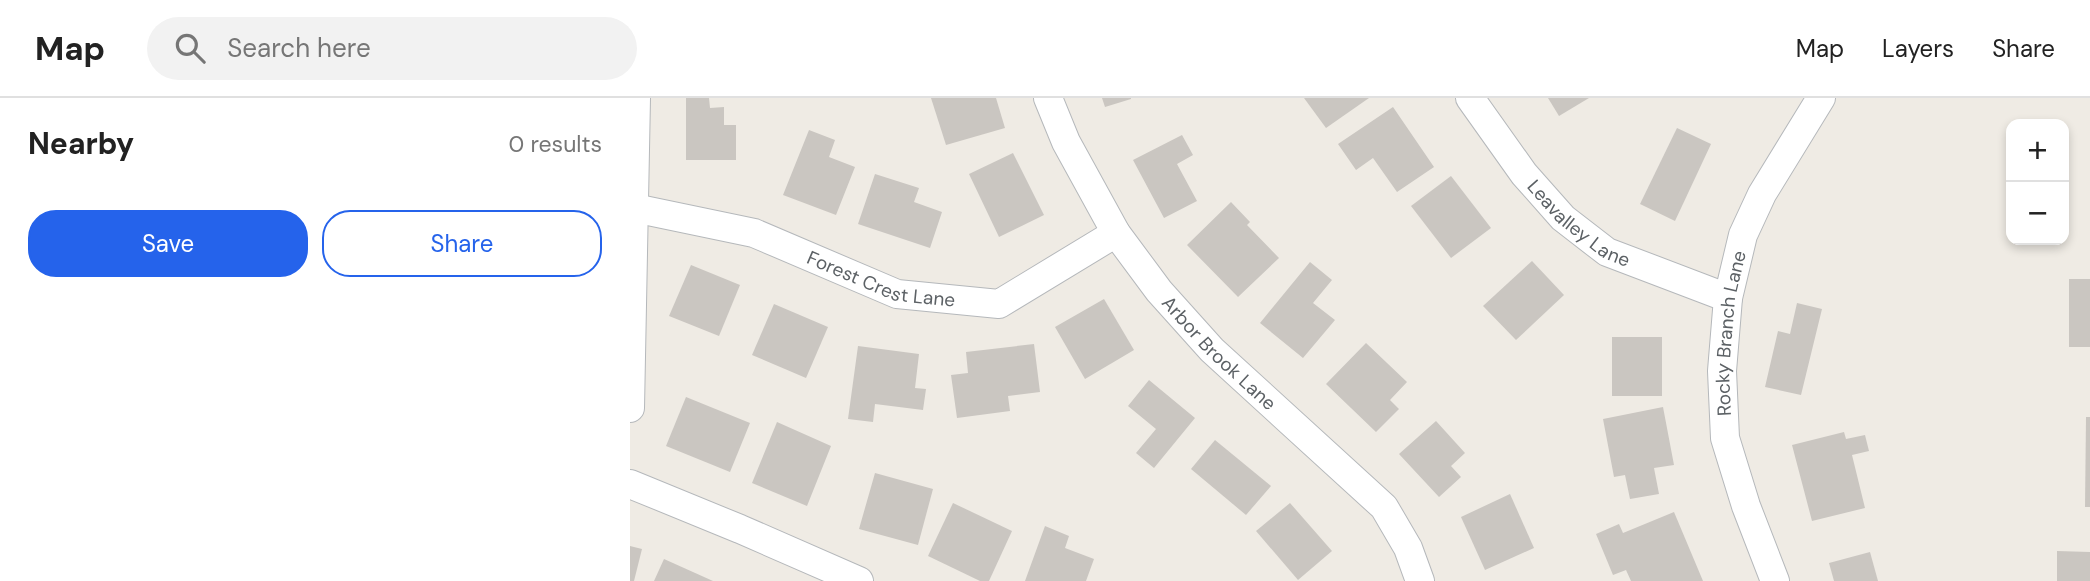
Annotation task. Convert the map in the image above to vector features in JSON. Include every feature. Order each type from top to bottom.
[{"type":"street","points":[[630,408],[636,98]]},
{"type":"street","name":"Arbor Brook Lane","points":[[1048,98],[1066,142],[1116,233],[1159,291],[1212,350],[1384,507],[1408,548],[1420,581]]},
{"type":"street","name":"Leavalley Lane","points":[[1469,98],[1524,174],[1563,218],[1607,251],[1728,298]]},
{"type":"street","name":"Rocky Branch Lane","points":[[1775,581],[1746,506],[1725,438],[1722,371],[1728,298],[1743,235],[1762,194],[1821,98]]},
{"type":"street","name":"Forest Crest Lane","points":[[634,208],[754,233],[897,294],[999,304],[1116,233]]},
{"type":"street","points":[[630,484],[740,528],[859,581]]},
{"type":"building","points":[[686,98],[709,98],[710,108],[724,107],[724,125],[736,125],[736,160],[686,160]]},
{"type":"building","points":[[931,98],[996,98],[1005,128],[946,145]]},
{"type":"building","points":[[1102,98],[1131,98],[1131,99],[1105,107]]},
{"type":"building","points":[[1304,98],[1369,98],[1326,128]]},
{"type":"building","points":[[1548,98],[1589,98],[1559,116]]},
{"type":"building","points":[[1393,107],[1434,167],[1397,192],[1373,158],[1356,170],[1338,144]]},
{"type":"building","points":[[1677,128],[1711,144],[1675,221],[1640,204]]},
{"type":"building","points":[[809,130],[835,140],[829,157],[855,167],[836,215],[783,195]]},
{"type":"building","points":[[1182,135],[1193,155],[1177,164],[1197,201],[1164,218],[1133,160]]},
{"type":"building","points":[[1013,153],[1044,215],[999,237],[969,174]]},
{"type":"building","points":[[875,174],[919,188],[914,202],[942,212],[930,248],[858,224]]},
{"type":"building","points":[[1451,176],[1491,228],[1451,258],[1411,206]]},
{"type":"building","points":[[1231,202],[1250,222],[1247,225],[1279,258],[1238,297],[1187,245]]},
{"type":"building","points":[[1532,261],[1564,295],[1516,340],[1483,306]]},
{"type":"building","points":[[1310,262],[1332,280],[1313,303],[1335,320],[1303,358],[1260,323]]},
{"type":"building","points":[[691,265],[740,285],[719,336],[669,316]]},
{"type":"building","points":[[2069,279],[2090,279],[2090,347],[2069,347]]},
{"type":"building","points":[[1104,299],[1134,350],[1085,379],[1055,327]]},
{"type":"building","points":[[1797,303],[1822,309],[1801,395],[1765,387],[1778,331],[1790,334]]},
{"type":"building","points":[[774,304],[828,327],[806,378],[752,355]]},
{"type":"building","points":[[1612,337],[1662,337],[1662,396],[1612,396]]},
{"type":"building","points":[[1366,343],[1407,382],[1390,400],[1399,409],[1376,432],[1326,384]]},
{"type":"building","points":[[1034,344],[1040,392],[1008,396],[1010,411],[957,418],[951,375],[968,373],[966,352]]},
{"type":"building","points":[[858,346],[919,354],[915,388],[926,389],[923,410],[875,404],[873,422],[848,419]]},
{"type":"building","points":[[1149,380],[1195,418],[1154,468],[1136,453],[1156,429],[1128,406]]},
{"type":"building","points":[[686,397],[750,423],[730,472],[666,446]]},
{"type":"building","points":[[1663,407],[1674,465],[1654,468],[1659,494],[1630,499],[1625,475],[1614,477],[1603,419]]},
{"type":"building","points":[[2086,417],[2090,417],[2090,507],[2085,507]]},
{"type":"building","points":[[1436,421],[1465,453],[1451,466],[1461,477],[1439,497],[1399,454]]},
{"type":"building","points":[[777,422],[831,446],[807,506],[752,483]]},
{"type":"building","points":[[1844,432],[1846,439],[1865,435],[1869,451],[1852,455],[1865,508],[1812,521],[1792,445]]},
{"type":"building","points":[[1215,440],[1271,486],[1246,515],[1191,469]]},
{"type":"building","points":[[875,473],[933,489],[918,545],[859,529]]},
{"type":"building","points":[[1510,494],[1534,548],[1485,570],[1461,517]]},
{"type":"building","points":[[953,503],[1012,531],[989,581],[980,581],[928,556]]},
{"type":"building","points":[[1290,503],[1332,551],[1298,580],[1256,531]]},
{"type":"building","points":[[1674,512],[1703,581],[1631,581],[1626,570],[1613,575],[1596,534],[1619,524],[1623,533]]},
{"type":"building","points":[[1045,526],[1069,536],[1065,548],[1094,559],[1086,581],[1025,581]]},
{"type":"building","points":[[630,546],[642,549],[634,581],[630,581]]},
{"type":"building","points":[[2057,551],[2090,552],[2090,581],[2057,581]]},
{"type":"building","points":[[1870,552],[1878,581],[1834,581],[1829,563]]},
{"type":"building","points":[[664,559],[713,581],[654,581]]}]
